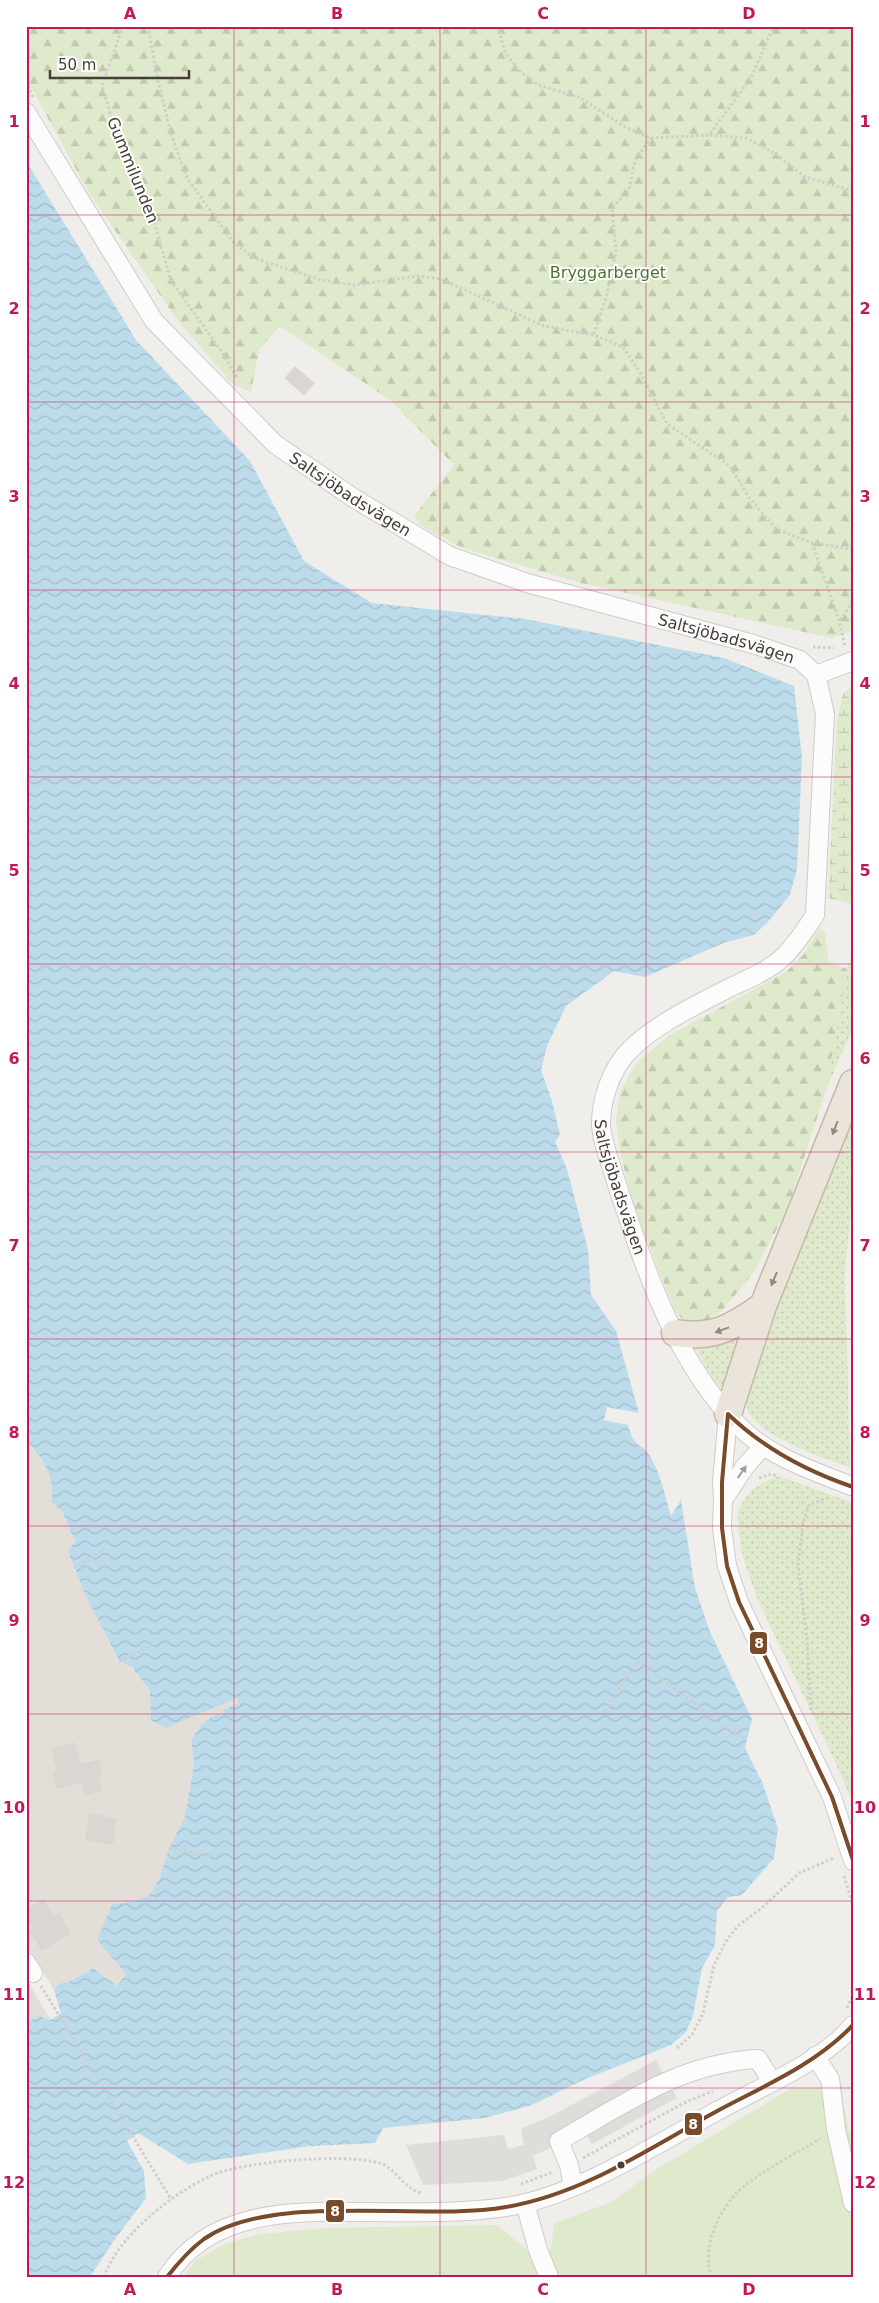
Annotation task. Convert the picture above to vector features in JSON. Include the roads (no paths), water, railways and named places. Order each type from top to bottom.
[{"type":"highway","points":[[728,1414],[763,1306],[853,1083]]},
{"type":"highway","points":[[675,1333],[694,1336],[724,1331],[763,1306]]},
{"type":"street","name":"Saltsjöbadsvägen","points":[[30,106],[154,321],[275,444],[352,497],[450,556],[527,583],[753,644],[800,660],[816,675],[825,714],[815,914],[799,940],[781,959],[753,977],[699,1004],[654,1031],[626,1054],[608,1084],[601,1123],[611,1164],[651,1281],[688,1359],[742,1430],[763,1446],[808,1469],[843,1490]]},
{"type":"street","points":[[816,675],[851,661]]},
{"type":"street","points":[[728,1414],[722,1482],[722,1528],[727,1566],[740,1602],[832,1797],[845,1859]]},
{"type":"street","points":[[723,1500],[744,1468],[763,1446]]},
{"type":"street","points":[[167,2277],[174,2265],[198,2242],[216,2232],[267,2215],[306,2212],[456,2212],[525,2203],[573,2187],[772,2082],[815,2056],[835,2042],[848,2019]]},
{"type":"street","points":[[815,2056],[830,2079],[836,2129],[853,2203]]},
{"type":"street","points":[[573,2187],[569,2165],[559,2141],[665,2081],[698,2068],[722,2062],[758,2059],[772,2082]]},
{"type":"street","points":[[525,2203],[538,2250],[549,2277]]},
{"type":"water","points":[[26,161],[136,340],[250,461],[304,561],[372,603],[525,619],[724,658],[794,686],[802,758],[797,869],[790,895],[767,923],[754,935],[726,942],[645,977],[614,971],[566,1006],[547,1046],[541,1070],[552,1101],[560,1135],[555,1142],[567,1169],[588,1249],[591,1295],[616,1331],[639,1413],[607,1407],[604,1420],[628,1425],[635,1441],[647,1451],[660,1478],[671,1516],[681,1500],[695,1588],[710,1632],[752,1719],[745,1748],[762,1782],[778,1828],[774,1858],[742,1895],[728,1897],[717,1911],[715,1945],[702,1968],[693,2016],[686,2032],[671,2045],[583,2080],[532,2105],[485,2118],[383,2128],[375,2143],[311,2146],[188,2164],[138,2133],[127,2141],[144,2171],[146,2198],[115,2239],[90,2277],[26,2277],[26,2022],[39,2016],[51,2020],[61,2013],[54,1990],[60,1983],[69,1982],[93,1968],[117,1986],[126,1974],[97,1940],[112,1904],[136,1901],[152,1893],[160,1877],[169,1848],[185,1817],[194,1763],[191,1739],[204,1722],[218,1713],[219,1716],[224,1714],[223,1710],[239,1703],[237,1698],[166,1728],[151,1720],[150,1691],[132,1668],[119,1661],[84,1592],[68,1551],[75,1542],[62,1511],[51,1502],[51,1479],[41,1459],[31,1446],[26,1445]]},
{"type":"park label","name":"Bryggarberget","points":[[608,272]]}]
